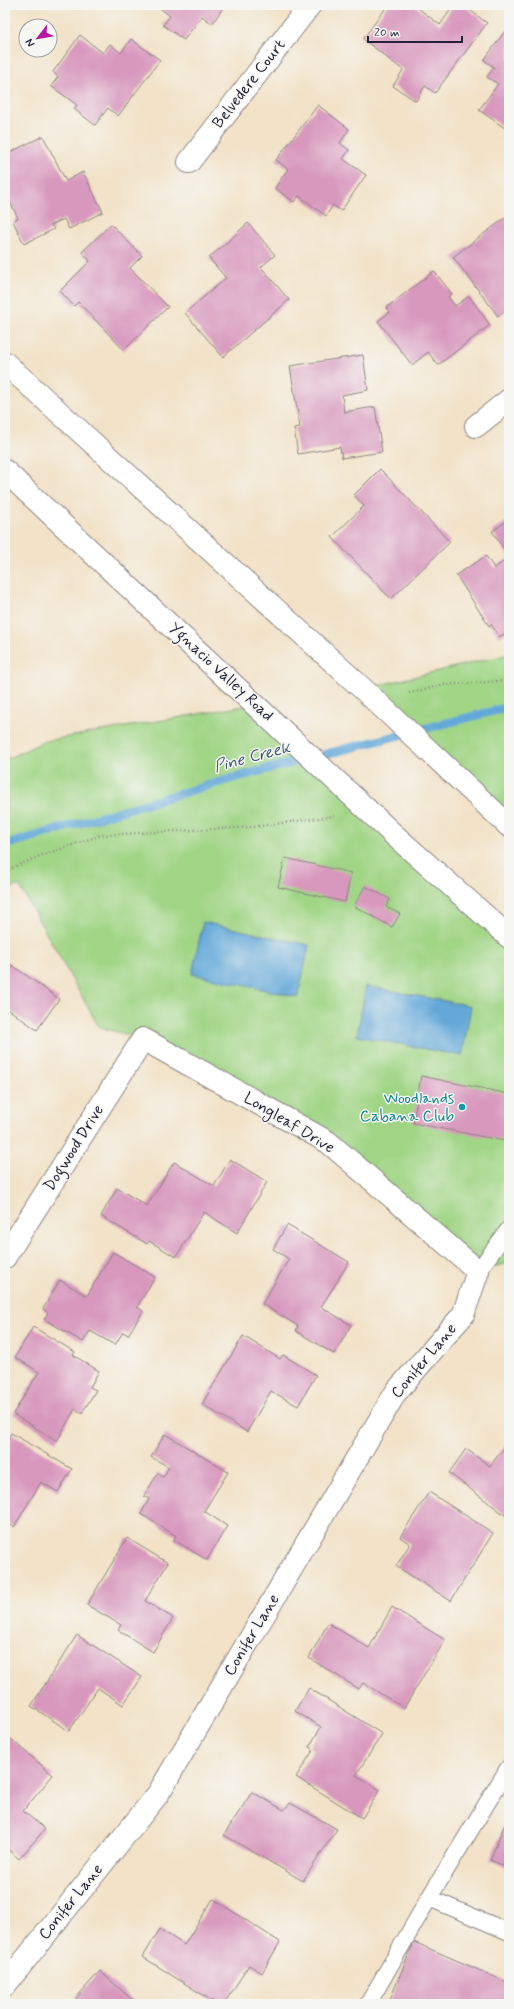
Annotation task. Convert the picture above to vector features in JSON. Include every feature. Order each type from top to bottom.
[{"type":"main road","name":"Belvedere Court","points":[[188,162],[310,5]]},
{"type":"main road","points":[[5,363],[370,695],[509,826]]},
{"type":"main road","points":[[476,426],[509,400]]},
{"type":"main road","name":"Ygnacio Valley Road","points":[[5,471],[256,704],[393,834],[509,937]]},
{"type":"main road","name":"Dogwood Drive","points":[[5,1257],[143,1038]]},
{"type":"main road","name":"Longleaf Drive","points":[[143,1038],[328,1142],[478,1272]]},
{"type":"main road","name":"Conifer Lane","points":[[5,1985],[158,1794],[396,1392],[463,1315],[478,1272]]},
{"type":"lane","points":[[478,1272],[509,1229]]},
{"type":"lane","points":[[368,2004],[429,1898],[509,1767]]},
{"type":"lane","points":[[429,1898],[509,1932]]},
{"type":"path","points":[[370,695],[442,685],[502,681],[509,679]]},
{"type":"path","points":[[5,871],[40,856],[101,835],[253,827],[370,812]]},
{"type":"green space","points":[[509,654],[509,826],[363,689]]},
{"type":"green space","points":[[255,704],[509,937],[509,1263],[478,1271],[328,1142],[143,1039],[99,1027],[19,885],[5,891],[5,760],[45,741]]},
{"type":"water","points":[[203,922],[309,945],[298,997],[192,974]]},
{"type":"water","points":[[366,986],[471,1006],[462,1056],[357,1036]]},
{"type":"building","points":[[156,5],[225,5],[212,24],[202,16],[184,40],[163,25],[170,16]]},
{"type":"building","points":[[388,5],[414,5],[440,25],[454,5],[463,5],[487,23],[435,93],[425,86],[416,101],[393,86],[403,70],[363,39]]},
{"type":"building","points":[[506,30],[509,33],[509,131],[479,110],[498,84],[487,77],[494,67],[484,60]]},
{"type":"building","points":[[80,35],[103,53],[110,44],[121,53],[131,39],[160,60],[118,116],[108,108],[95,125],[74,109],[77,105],[51,86],[58,77],[53,72]]},
{"type":"building","points":[[318,105],[349,129],[340,143],[349,150],[343,159],[366,175],[341,211],[333,205],[326,216],[299,196],[294,202],[275,188],[288,169],[276,160]]},
{"type":"building","points":[[43,136],[66,181],[83,172],[103,212],[69,229],[64,219],[51,225],[54,229],[24,244],[13,221],[18,218],[5,192],[5,155]]},
{"type":"building","points":[[509,215],[509,308],[498,316],[453,257]]},
{"type":"building","points":[[248,223],[275,255],[261,267],[289,300],[223,357],[185,313],[226,278],[209,258]]},
{"type":"building","points":[[111,224],[142,256],[130,268],[168,307],[124,350],[78,302],[74,306],[60,291],[90,261],[82,252]]},
{"type":"building","points":[[434,271],[452,294],[448,297],[455,306],[469,296],[490,325],[438,365],[428,352],[412,365],[378,321],[390,312],[386,308]]},
{"type":"building","points":[[363,355],[368,390],[342,395],[344,412],[375,407],[382,452],[342,458],[340,447],[298,454],[294,428],[300,427],[290,366]]},
{"type":"building","points":[[380,469],[450,542],[391,599],[332,537],[364,506],[354,495]]},
{"type":"building","points":[[509,520],[509,557],[492,531]]},
{"type":"building","points":[[486,556],[494,568],[509,558],[509,638],[506,633],[499,637],[491,624],[489,626],[456,575]]},
{"type":"building","points":[[285,858],[351,873],[345,902],[278,887]]},
{"type":"building","points":[[365,886],[390,899],[386,907],[400,914],[392,927],[354,906]]},
{"type":"building","points":[[5,960],[59,999],[37,1030],[8,1009],[5,1014]]},
{"type":"building","name":"Woodlands Cabana Club","points":[[421,1076],[509,1094],[509,1119],[505,1141],[413,1123]]},
{"type":"building","points":[[230,1159],[267,1182],[237,1233],[204,1212],[176,1257],[149,1241],[147,1244],[101,1216],[117,1188],[147,1206],[174,1162],[214,1186]]},
{"type":"building","points":[[287,1225],[349,1262],[321,1307],[351,1325],[334,1354],[296,1331],[298,1326],[262,1304],[289,1259],[273,1249]]},
{"type":"building","points":[[113,1252],[155,1277],[137,1307],[143,1311],[128,1335],[123,1332],[115,1345],[90,1331],[83,1342],[44,1319],[48,1313],[43,1309],[60,1280],[87,1296]]},
{"type":"building","points":[[33,1327],[75,1352],[73,1355],[99,1371],[90,1387],[96,1390],[82,1413],[75,1409],[57,1441],[13,1414],[39,1372],[15,1357]]},
{"type":"building","points":[[243,1336],[280,1359],[283,1355],[316,1375],[298,1406],[271,1391],[247,1432],[202,1404]]},
{"type":"building","points":[[11,1433],[72,1469],[58,1492],[41,1482],[14,1527],[5,1522],[5,1442]]},
{"type":"building","points":[[165,1434],[228,1472],[204,1511],[227,1526],[207,1560],[174,1540],[176,1536],[141,1514],[149,1499],[144,1496],[158,1473],[163,1477],[169,1467],[151,1457]]},
{"type":"building","points":[[509,1441],[509,1518],[449,1473],[466,1449],[490,1466]]},
{"type":"building","points":[[429,1492],[493,1533],[451,1601],[396,1566],[410,1544],[400,1537]]},
{"type":"building","points":[[127,1538],[168,1563],[145,1601],[173,1618],[153,1652],[118,1630],[121,1625],[87,1605]]},
{"type":"building","points":[[392,1607],[445,1640],[404,1708],[363,1683],[359,1689],[309,1658],[328,1623],[369,1648]]},
{"type":"building","points":[[77,1635],[142,1677],[123,1705],[98,1688],[69,1731],[31,1706]]},
{"type":"building","points":[[309,1688],[382,1734],[356,1775],[380,1790],[362,1818],[296,1777],[314,1749],[309,1747],[321,1727],[295,1711]]},
{"type":"building","points":[[5,1734],[53,1775],[23,1811],[45,1829],[19,1859],[5,1846]]},
{"type":"building","points":[[252,1792],[284,1810],[290,1803],[337,1829],[303,1881],[224,1835]]},
{"type":"building","points":[[509,1814],[509,1868],[490,1860]]},
{"type":"building","points":[[213,1899],[280,1942],[262,1973],[249,1965],[224,2004],[217,2004],[143,1957],[160,1929],[184,1945]]},
{"type":"building","points":[[414,1942],[509,1983],[509,2004],[388,2004]]},
{"type":"building","points":[[100,1971],[137,2004],[83,2004],[76,1998]]},
{"type":"waterway","name":"Pine Creek","points":[[5,845],[237,777],[509,707]]},
{"type":"place","name":"Woodlands Cabana Club","points":[[462,1107]]}]
